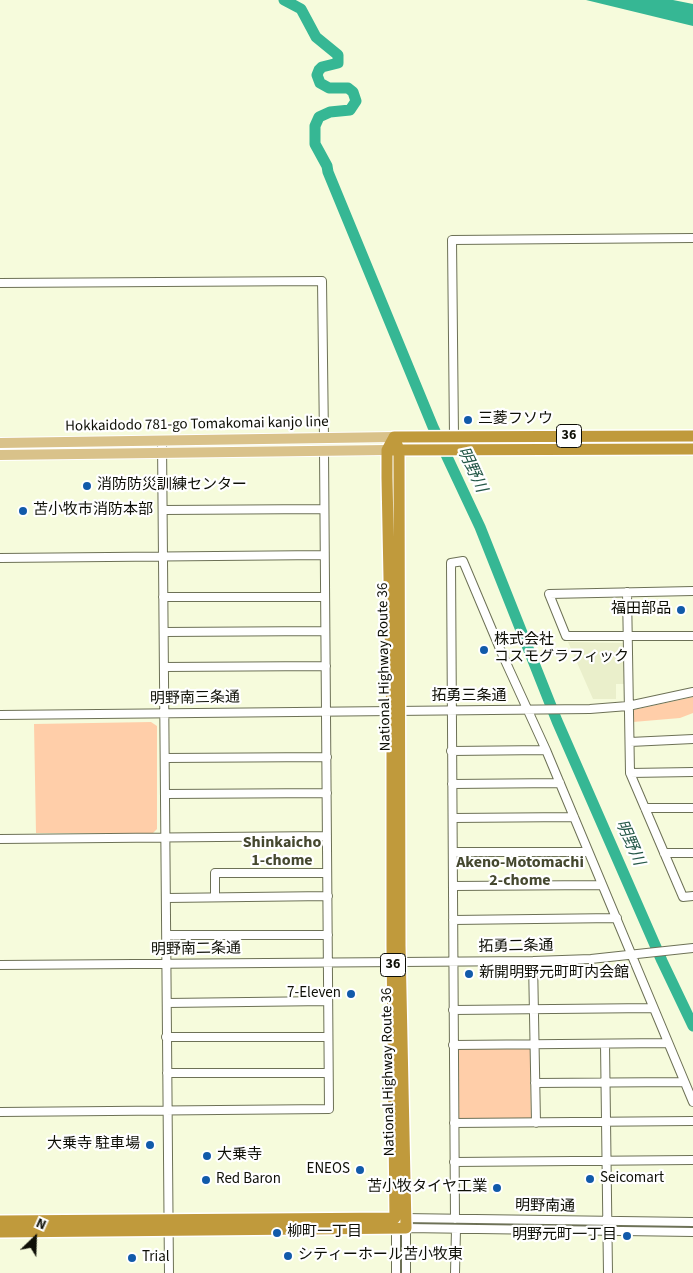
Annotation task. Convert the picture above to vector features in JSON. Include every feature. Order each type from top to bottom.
[{"type":"highway","name":"36","points":[[693,436],[394,437],[393,450],[693,449]]},
{"type":"highway","name":"National Highway Route 36","points":[[393,450],[401,1223]]},
{"type":"highway","points":[[0,1221],[169,1225],[401,1223]]},
{"type":"highway","points":[[0,1232],[169,1225]]},
{"type":"main road","name":"Hokkaidodo 781-go Tomakomai kanjo line","points":[[0,443],[394,437]]},
{"type":"main road","name":"Hokkaidodo 781-go Tomakomai kanjo line","points":[[0,455],[393,450]]},
{"type":"street","points":[[449,437],[452,240],[693,238]]},
{"type":"street","points":[[0,283],[322,281],[324,438]]},
{"type":"street","points":[[162,441],[169,1273]]},
{"type":"street","points":[[0,1112],[329,1109],[324,451]]},
{"type":"street","points":[[163,510],[324,509]]},
{"type":"street","points":[[0,558],[324,555]]},
{"type":"street","points":[[455,1219],[451,563],[463,561],[546,750],[602,885],[635,954],[653,1008],[693,1102]]},
{"type":"street","points":[[628,592],[630,773],[683,896],[693,896]]},
{"type":"street","points":[[693,592],[549,594],[566,636],[693,636]]},
{"type":"street","points":[[163,598],[325,597]]},
{"type":"street","points":[[164,632],[325,631]]},
{"type":"street","points":[[164,667],[326,666]]},
{"type":"street","points":[[628,706],[693,692]]},
{"type":"street","name":"拓勇三条通","points":[[396,711],[537,710],[628,706]]},
{"type":"street","name":"明野南三条通","points":[[0,715],[396,711]]},
{"type":"street","points":[[630,742],[693,739]]},
{"type":"street","points":[[451,751],[546,750]]},
{"type":"street","points":[[165,758],[327,757]]},
{"type":"street","points":[[630,773],[693,772]]},
{"type":"street","points":[[452,784],[560,783]]},
{"type":"street","points":[[166,794],[327,794]]},
{"type":"street","points":[[644,808],[693,808]]},
{"type":"street","points":[[453,818],[574,817]]},
{"type":"street","points":[[0,839],[327,836]]},
{"type":"street","points":[[453,852],[588,852]]},
{"type":"street","points":[[664,853],[693,853]]},
{"type":"street","points":[[215,898],[216,873],[327,873]]},
{"type":"street","points":[[453,886],[602,885]]},
{"type":"street","points":[[167,898],[328,896]]},
{"type":"street","points":[[453,920],[617,918]]},
{"type":"street","points":[[167,935],[328,934]]},
{"type":"street","name":"拓勇二条通","points":[[397,962],[533,961],[693,948]]},
{"type":"street","points":[[533,961],[536,1123]]},
{"type":"street","name":"明野南二条通","points":[[0,965],[397,962]]},
{"type":"street","points":[[167,1003],[328,1001]]},
{"type":"street","points":[[453,1010],[653,1008]]},
{"type":"street","points":[[166,1037],[328,1037]]},
{"type":"street","points":[[453,1045],[668,1043]]},
{"type":"street","points":[[605,1044],[608,1273]]},
{"type":"street","points":[[167,1073],[328,1073]]},
{"type":"street","points":[[535,1083],[684,1082]]},
{"type":"street","points":[[454,1123],[693,1121]]},
{"type":"street","points":[[454,1162],[693,1160]]},
{"type":"street","name":"明野南通","points":[[401,1223],[455,1219],[693,1222]]},
{"type":"street","points":[[510,1220],[510,1229]]},
{"type":"street","points":[[396,1273],[401,1223]]},
{"type":"street","points":[[401,1223],[406,1273]]},
{"type":"street","name":"明野南通","points":[[401,1223],[456,1229],[693,1232]]},
{"type":"street","points":[[455,1273],[456,1229]]},
{"type":"shaded area","points":[[586,0],[673,0],[693,4],[693,26]]},
{"type":"shaded area","points":[[568,642],[623,643],[624,684],[616,684],[616,699],[593,699]]},
{"type":"shaded area","points":[[693,697],[693,713],[680,718],[633,722],[633,710]]},
{"type":"shaded area","points":[[151,722],[157,726],[157,829],[153,833],[36,833],[34,724]]},
{"type":"shaded area","points":[[458,1048],[530,1049],[531,1119],[458,1119]]},
{"type":"waterway","name":"明野川","points":[[284,0],[301,9],[316,37],[338,55],[338,63],[322,67],[319,70],[317,75],[320,83],[329,88],[348,88],[353,92],[356,101],[350,110],[330,112],[319,117],[315,126],[315,144],[327,166],[433,427],[480,527],[557,721],[662,961],[693,1026]]},
{"type":"place","name":"三菱フソウ","points":[[468,420]]},
{"type":"place","name":"消防防災訓練センター","points":[[87,486]]},
{"type":"place","name":"苫小牧市消防本部","points":[[23,511]]},
{"type":"place","name":"福田部品","points":[[681,610]]},
{"type":"place","name":"株式会社 コスモグラフィック","points":[[484,650]]},
{"type":"place","name":"新開明野元町町内会館","points":[[469,974]]},
{"type":"place","name":"7-Eleven","points":[[351,994]]},
{"type":"place","name":"大乗寺 駐車場","points":[[150,1145]]},
{"type":"place","name":"大乗寺","points":[[207,1156]]},
{"type":"place","name":"ENEOS","points":[[360,1170]]},
{"type":"place","name":"Seicomart","points":[[590,1179]]},
{"type":"place","name":"Red Baron","points":[[206,1180]]},
{"type":"place","name":"苫小牧タイヤ工業","points":[[497,1188]]},
{"type":"place","name":"柳町一丁目","points":[[277,1233]]},
{"type":"place","name":"明野元町一丁目","points":[[627,1236]]},
{"type":"place","name":"シティーホール苫小牧東","points":[[288,1256]]},
{"type":"place","name":"Trial","points":[[132,1258]]},
{"type":"district","name":"Shinkaicho 1-chome","points":[[282,852]]},
{"type":"district","name":"Akeno-Motomachi 2-chome","points":[[520,872]]}]
